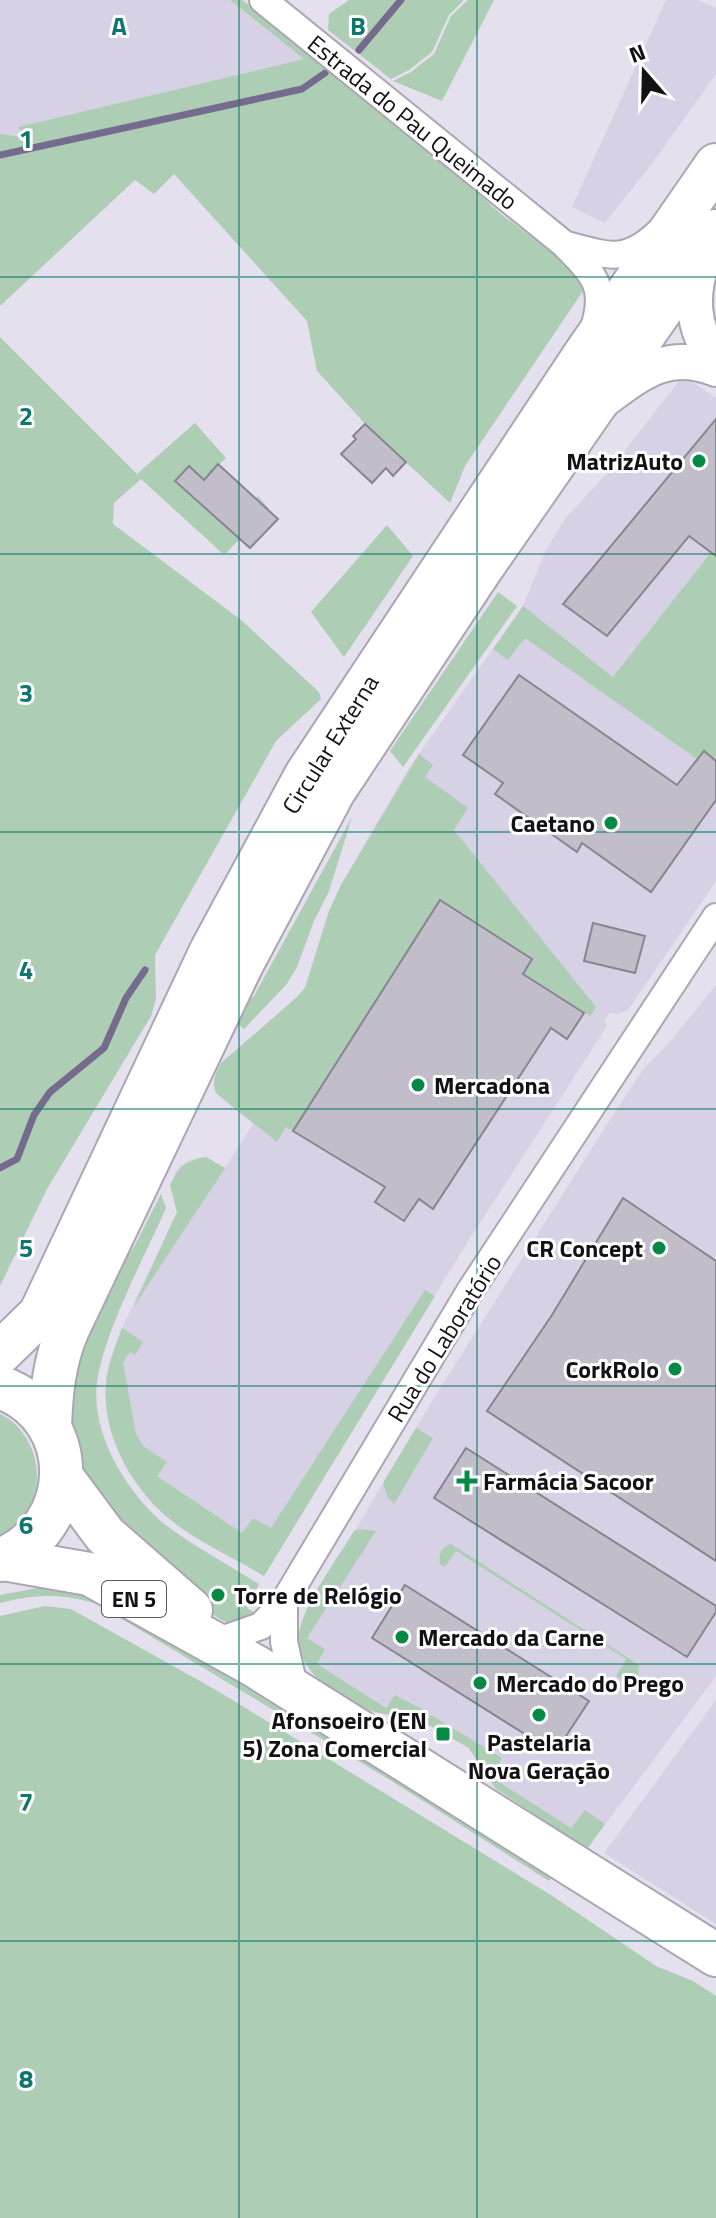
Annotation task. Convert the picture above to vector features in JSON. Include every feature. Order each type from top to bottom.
[{"type":"main road","name":"Circular Externa","points":[[50,1429],[59,1350],[255,939],[334,791],[481,569],[598,405],[706,224],[716,165]]},
{"type":"main road","name":"Circular Externa","points":[[0,1353],[40,1314],[211,951],[306,775],[585,354],[706,224]]},
{"type":"main road","points":[[0,1387],[14,1392],[35,1408],[50,1429],[60,1452],[62,1477],[57,1503],[45,1527],[26,1546],[1,1559]]},
{"type":"main road","name":"EN 5","points":[[62,1477],[105,1535],[240,1652],[295,1691],[716,1955]]},
{"type":"main road","name":"EN 5","points":[[1,1559],[89,1574],[240,1652]]},
{"type":"street","name":"Estrada do Pau Queimado","points":[[263,0],[564,244],[594,275],[599,290],[599,312],[585,354]]},
{"type":"street","name":"Estrada do Pau Queimado","points":[[564,244],[608,256],[624,255],[706,224]]},
{"type":"street","points":[[706,224],[693,300],[698,327],[716,359]]},
{"type":"street","points":[[598,405],[629,381],[657,365],[682,360],[716,369]]},
{"type":"street","name":"Rua do Laboratório","points":[[240,1652],[284,1602],[470,1291],[716,917]]},
{"type":"street","points":[[284,1602],[284,1642],[295,1691]]},
{"type":"shaded area","points":[[0,0],[230,0],[304,59],[19,127],[28,138],[0,138]]},
{"type":"shaded area","points":[[666,0],[697,0],[716,8],[716,74],[605,223],[572,207]]},
{"type":"shaded area","points":[[683,376],[716,398],[716,545],[613,678],[716,761],[716,881],[628,1010],[609,1013],[604,1022],[607,1026],[460,1254],[264,1576],[175,1523],[154,1505],[135,1481],[113,1438],[107,1411],[106,1378],[122,1328],[177,1212],[170,1185],[178,1168],[189,1160],[206,1157],[225,1168],[253,1124],[216,1093],[213,1084],[221,1063],[305,988],[329,911],[341,885],[407,771],[523,606],[545,552],[564,520],[607,473]]},
{"type":"shaded area","points":[[716,985],[716,1676],[587,1849],[495,1788],[469,1748],[417,1718],[364,1709],[317,1679],[300,1655],[299,1632],[308,1609],[429,1406],[606,1126],[644,1068],[668,1044]]},
{"type":"shaded area","points":[[716,1700],[716,1924],[604,1853]]},
{"type":"green space","points":[[230,0],[242,0],[278,26],[421,143],[501,214],[574,270],[585,288],[465,466],[450,503],[368,427],[317,371],[307,321],[174,174],[154,194],[135,180],[0,306],[0,134],[27,138],[18,127],[304,59]]},
{"type":"green space","points":[[349,0],[463,1],[449,15],[432,52],[391,79],[328,30],[329,14]]},
{"type":"green space","points":[[468,0],[494,0],[442,101],[393,81],[434,54],[451,16]]},
{"type":"green space","points":[[0,337],[137,474],[195,423],[226,458],[204,480],[189,466],[175,482],[228,528],[258,496],[269,509],[226,553],[222,553],[141,479],[114,503],[113,524],[241,620],[319,692],[321,699],[276,741],[155,955],[156,999],[151,1016],[47,1189],[0,1286]]},
{"type":"green space","points":[[387,525],[413,556],[344,657],[311,612]]},
{"type":"green space","points":[[711,552],[716,557],[716,761],[704,752],[697,759],[525,638],[508,660],[493,649],[523,606],[613,677]]},
{"type":"green space","points":[[498,592],[517,606],[403,767],[390,751]]},
{"type":"green space","points":[[419,754],[433,765],[425,777],[468,808],[454,830],[596,1007],[590,1016],[523,974],[531,959],[440,901],[293,1131],[286,1127],[277,1142],[216,1093],[216,1074],[221,1063],[305,988],[329,911],[341,885]]},
{"type":"green space","points":[[352,817],[329,891],[297,967],[286,985],[244,1029],[230,1018],[254,996]]},
{"type":"green space","points":[[206,1157],[225,1168],[133,1308],[177,1212],[170,1185],[184,1166]]},
{"type":"green space","points":[[161,1194],[166,1208],[118,1313],[103,1356],[96,1397],[99,1419],[115,1462],[140,1500],[155,1516],[259,1584],[247,1608],[258,1615],[236,1623],[217,1617],[200,1604],[157,1566],[100,1506],[80,1470],[69,1424],[65,1394],[67,1372],[109,1286],[134,1247]]},
{"type":"green space","points":[[425,1290],[435,1296],[264,1576],[183,1530],[158,1508],[131,1475],[113,1437],[106,1396],[108,1369],[122,1328],[143,1342],[135,1355],[130,1352],[123,1363],[136,1434],[143,1446],[167,1462],[157,1476],[242,1533],[253,1518],[271,1528]]},
{"type":"green space","points":[[0,1414],[21,1430],[28,1441],[37,1480],[27,1510],[0,1537]]},
{"type":"green space","points":[[416,1428],[433,1438],[394,1504],[388,1498],[383,1483]]},
{"type":"green space","points":[[354,1531],[376,1531],[307,1638],[325,1649],[317,1664],[386,1708],[395,1695],[422,1709],[417,1718],[368,1710],[339,1696],[318,1679],[299,1647],[302,1623],[314,1596]]},
{"type":"green space","points":[[451,1544],[639,1665],[638,1677],[627,1682],[616,1676],[626,1659],[456,1551],[445,1567],[440,1565],[441,1552]]},
{"type":"green space","points":[[48,1586],[72,1587],[186,1646],[553,1874],[549,1881],[390,1780],[97,1604],[48,1596],[0,1603],[0,1595]]},
{"type":"green space","points":[[45,1606],[71,1609],[216,1690],[554,1897],[656,1966],[693,1981],[716,1996],[716,2218],[0,2218],[0,1616]]},
{"type":"green space","points":[[431,1715],[502,1758],[491,1777],[571,1828],[585,1810],[605,1824],[587,1849],[495,1788],[469,1748],[425,1723]]},
{"type":"building","points":[[716,419],[716,556],[689,536],[607,636],[563,604]]},
{"type":"building","points":[[365,424],[406,462],[393,476],[386,468],[372,483],[341,454]]},
{"type":"building","points":[[218,464],[278,519],[250,548],[175,481],[189,466],[204,480]]},
{"type":"building","points":[[519,675],[677,785],[704,751],[716,761],[716,800],[651,892],[582,843],[577,852],[495,794],[503,783],[463,755]]},
{"type":"building","name":"Mercadona","points":[[440,900],[532,959],[523,974],[584,1013],[567,1039],[551,1028],[433,1209],[419,1199],[404,1221],[375,1202],[385,1187],[293,1131]]},
{"type":"building","points":[[593,923],[645,936],[635,973],[584,961]]},
{"type":"building","points":[[623,1198],[716,1261],[716,1561],[487,1411],[552,1315]]},
{"type":"building","points":[[466,1448],[716,1606],[716,1612],[687,1657],[434,1498]]},
{"type":"building","points":[[405,1585],[589,1701],[555,1753],[372,1638]]},
{"type":"waterway","points":[[359,50],[401,0]]},
{"type":"waterway","points":[[0,155],[302,89],[325,73]]},
{"type":"waterway","points":[[0,1168],[17,1159],[34,1115],[50,1092],[104,1048],[126,998],[145,970]]},
{"type":"place","name":"MatrizAuto","points":[[699,461]]},
{"type":"place","name":"Caetano","points":[[611,823]]},
{"type":"place","name":"Mercadona","points":[[418,1085]]},
{"type":"place","name":"CR Concept","points":[[659,1248]]},
{"type":"place","name":"CorkRolo","points":[[675,1369]]},
{"type":"place","name":"Farmácia Sacoor","points":[[467,1481]]},
{"type":"place","name":"Torre de Relógio","points":[[218,1595]]},
{"type":"place","name":"Mercado da Carne","points":[[402,1637]]},
{"type":"place","name":"Mercado do Prego","points":[[480,1683]]},
{"type":"place","name":"Pastelaria Nova Geração","points":[[539,1715]]},
{"type":"place","name":"Afonsoeiro (EN 5) Zona Comercial","points":[[443,1734]]}]
